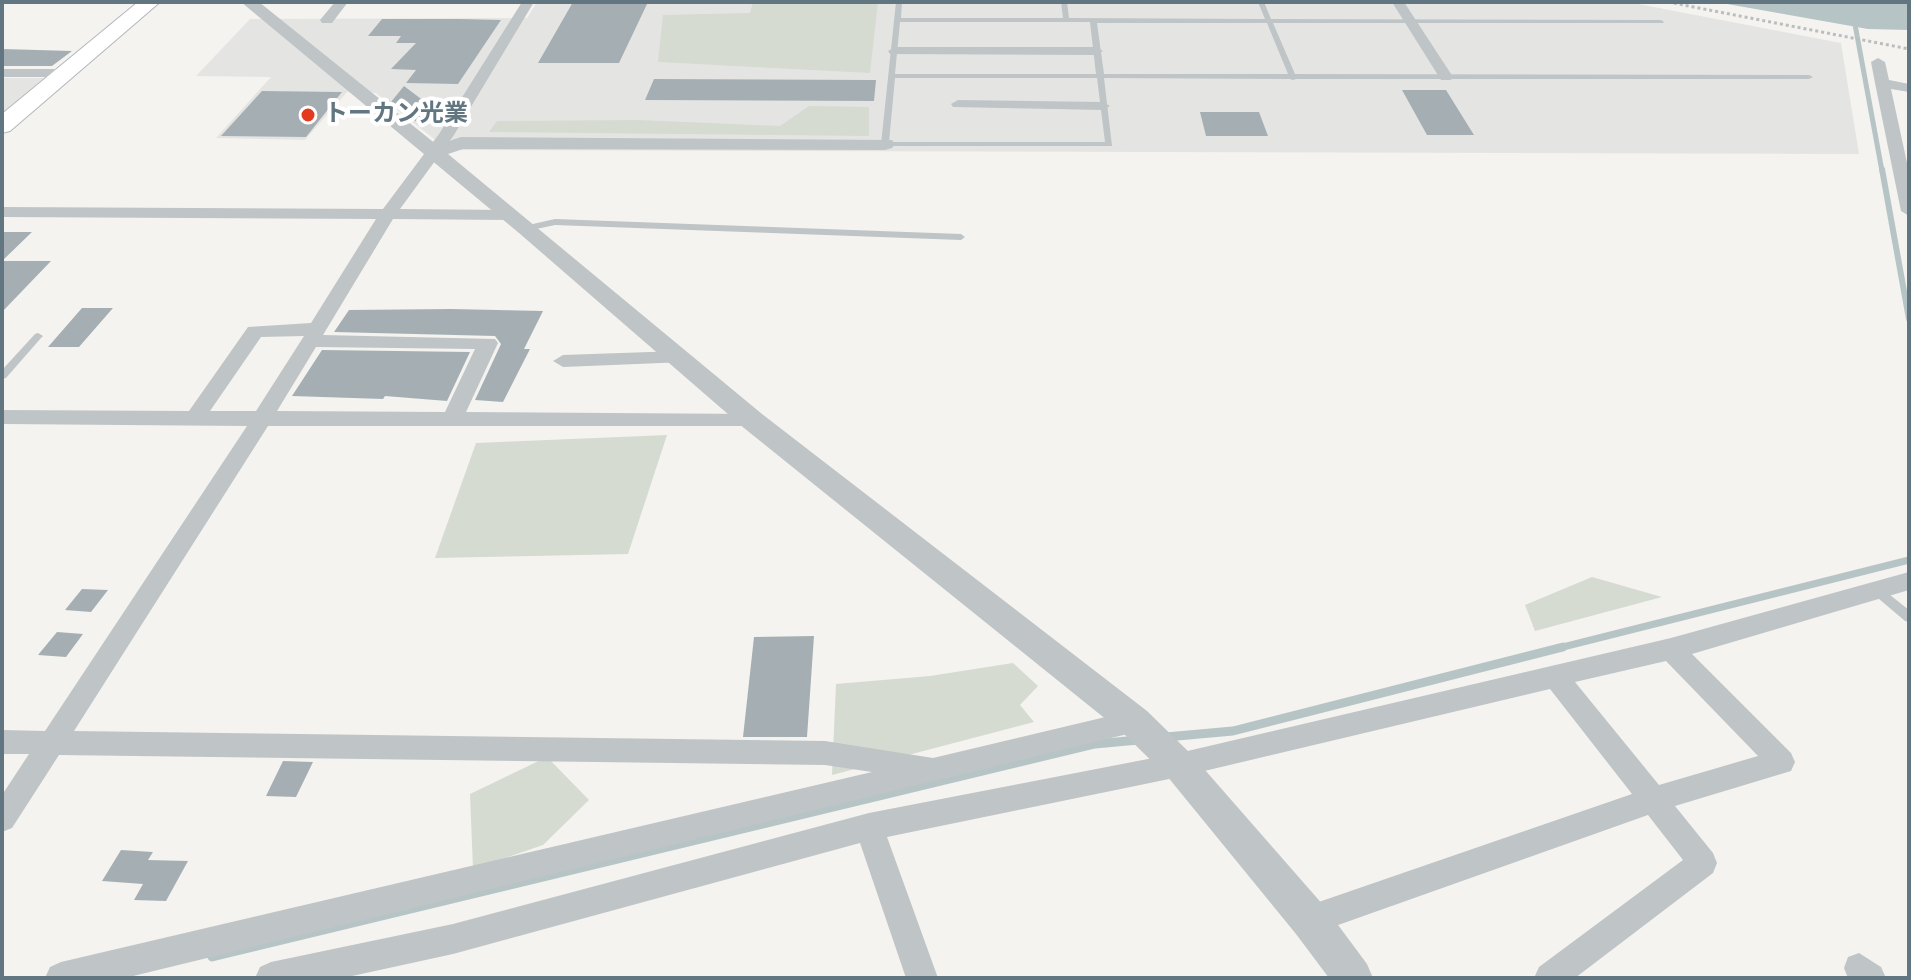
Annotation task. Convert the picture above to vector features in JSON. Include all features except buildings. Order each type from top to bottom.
[{"type":"main road","points":[[2,126],[150,2]]},
{"type":"street","points":[[249,2],[518,222],[753,421],[1135,722],[1179,765],[1310,920],[1353,978]]},
{"type":"street","points":[[327,20],[342,2]]},
{"type":"street","points":[[2,819],[262,419],[388,214],[432,153],[528,2]]},
{"type":"street","points":[[1398,2],[1446,77]]},
{"type":"street","points":[[895,51],[1096,51]]},
{"type":"street","points":[[1878,62],[1890,121],[1905,171],[1909,211]]},
{"type":"street","points":[[2,73],[64,73]]},
{"type":"street","points":[[1882,83],[1909,88]]},
{"type":"street","points":[[958,104],[1103,106]]},
{"type":"street","points":[[1890,121],[1909,125]]},
{"type":"street","points":[[432,153],[461,143],[885,144]]},
{"type":"street","points":[[2,212],[388,214],[518,222]]},
{"type":"street","points":[[194,419],[255,331],[488,343],[452,420]]},
{"type":"street","points":[[563,361],[679,357]]},
{"type":"street","points":[[2,417],[753,421]]},
{"type":"street","points":[[271,978],[453,939],[869,827],[1179,765],[1671,649],[1909,581]]},
{"type":"street","points":[[1310,920],[1653,800],[1781,762],[1671,649]]},
{"type":"street","points":[[1550,978],[1703,863],[1554,675]]},
{"type":"street","points":[[61,978],[1135,722]]},
{"type":"street","points":[[2,742],[825,753],[940,769]]},
{"type":"street","points":[[869,827],[922,978]]},
{"type":"lane","points":[[899,2],[885,144],[1109,144],[1093,20]]},
{"type":"lane","points":[[1064,2],[1066,20]]},
{"type":"lane","points":[[1261,2],[1293,78]]},
{"type":"lane","points":[[898,20],[1661,22]]},
{"type":"lane","points":[[892,76],[1809,77]]},
{"type":"lane","points":[[518,222],[961,237]]},
{"type":"lane","points":[[2,376],[38,336]]},
{"type":"lane","points":[[1876,590],[1909,617]]},
{"type":"path","points":[[1668,2],[1909,49]]},
{"type":"shaded area","points":[[537,2],[1628,2],[1841,43],[1859,154],[448,150],[376,93],[347,92],[305,140],[216,138],[271,77],[196,76],[250,19],[527,18]]},
{"type":"shaded area","points":[[753,2],[878,2],[870,73],[658,62],[663,15],[750,13]]},
{"type":"shaded area","points":[[1716,2],[1909,2],[1909,30],[1868,29]]},
{"type":"shaded area","points":[[2,78],[44,78],[2,113]]},
{"type":"shaded area","points":[[809,106],[869,107],[869,136],[489,132],[497,121],[638,120],[780,126]]},
{"type":"shaded area","points":[[667,435],[628,554],[435,558],[476,443]]},
{"type":"shaded area","points":[[1592,577],[1662,597],[1535,631],[1525,605]]},
{"type":"shaded area","points":[[1013,663],[1038,686],[1020,705],[1034,722],[832,775],[836,684],[930,676]]},
{"type":"shaded area","points":[[547,757],[589,800],[543,845],[473,869],[470,794]]},
{"type":"waterway","points":[[1854,19],[1882,171]]},
{"type":"waterway","points":[[1882,169],[1909,319]]},
{"type":"waterway","points":[[1555,649],[1909,560]]},
{"type":"waterway","points":[[1166,737],[1233,731],[1563,647]]},
{"type":"waterway","points":[[212,957],[1095,744],[1138,740]]},
{"type":"place","name":"トーカン光業","points":[[308,115]]}]
